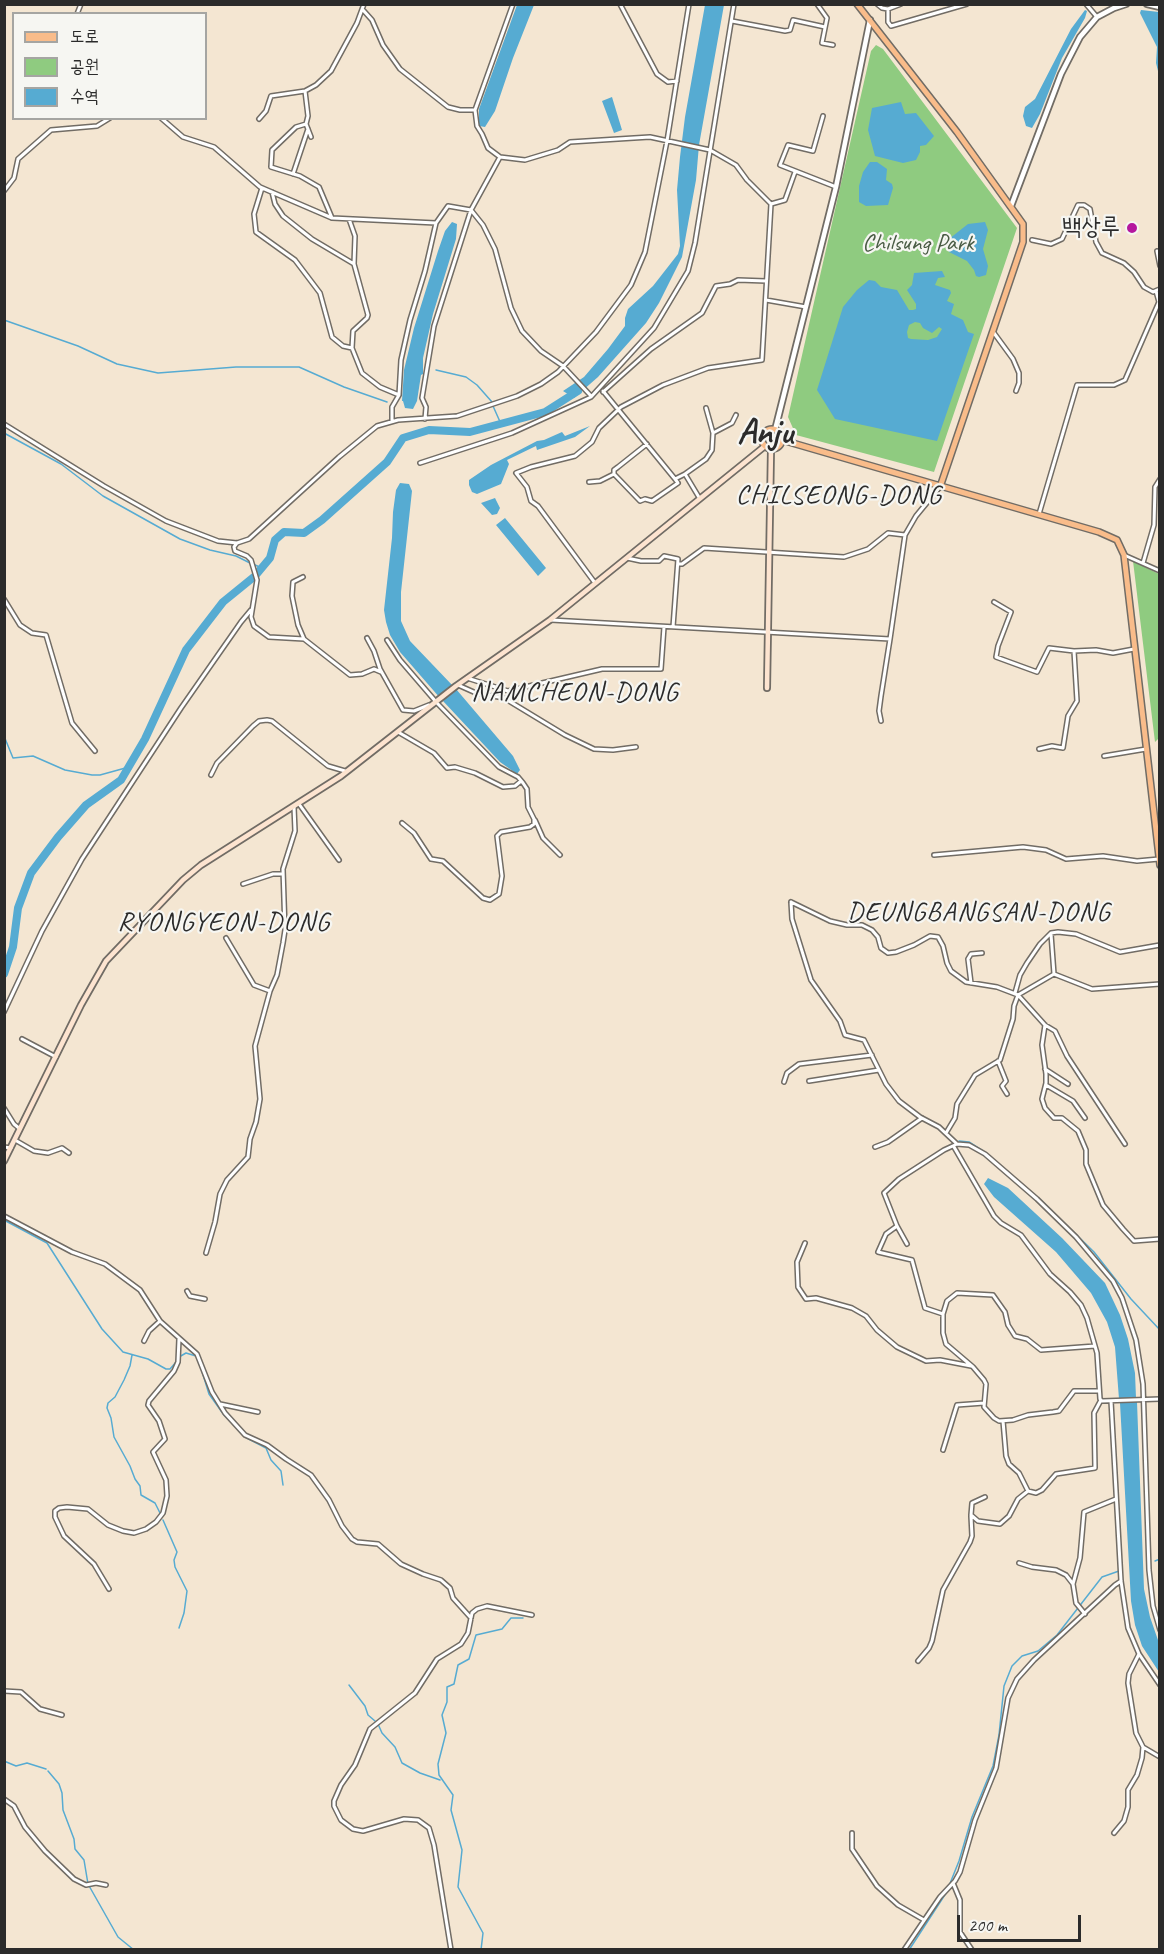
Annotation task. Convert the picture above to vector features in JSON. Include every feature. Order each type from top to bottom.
[{"type":"main road","points":[[857,4],[957,132],[1023,224],[1024,237],[940,487]]},
{"type":"main road","points":[[4,1161],[96,976],[115,951],[192,871],[347,771],[457,685],[550,620],[625,558],[768,447],[779,446],[782,441],[781,435],[775,430],[768,430],[763,440],[768,447],[767,688]]},
{"type":"main road","points":[[782,441],[1113,537],[1120,544],[1124,555],[1160,865]]},
{"type":"street","points":[[259,119],[266,111],[271,96],[305,91],[316,85],[333,68],[364,4]]},
{"type":"street","points":[[513,4],[475,110],[477,126],[488,148],[500,157],[525,160],[558,150],[570,142],[650,138],[709,150],[736,165],[747,180],[771,204],[762,360],[708,368],[663,385],[619,409],[599,428],[592,442],[575,456],[516,473],[527,488],[531,501],[538,506],[595,583]]},
{"type":"street","points":[[620,4],[657,74],[668,82],[677,81]]},
{"type":"street","points":[[6,426],[166,521],[218,541],[237,543],[249,539],[360,438],[377,426],[392,421],[457,416],[517,396],[549,379],[564,367],[596,332],[632,285],[645,252],[669,142],[689,4]]},
{"type":"street","points":[[601,390],[654,328],[688,271],[695,243],[734,4]]},
{"type":"street","points":[[817,4],[827,18],[822,43],[833,45]]},
{"type":"street","points":[[876,4],[888,9],[901,4]]},
{"type":"street","points":[[888,9],[888,22],[891,26],[967,4]]},
{"type":"street","points":[[1086,4],[1096,17]]},
{"type":"street","points":[[1011,206],[1061,74],[1080,36],[1096,17],[1126,4]]},
{"type":"street","points":[[1148,4],[1159,7]]},
{"type":"street","points":[[363,9],[372,20],[383,45],[400,69],[448,107],[475,110]]},
{"type":"street","points":[[732,21],[785,31],[789,30],[793,20],[825,27]]},
{"type":"street","points":[[775,430],[836,187],[870,20]]},
{"type":"street","points":[[305,91],[308,116],[306,124],[311,137]]},
{"type":"street","points":[[823,116],[813,151],[788,145],[780,165],[836,187]]},
{"type":"street","points":[[4,191],[14,178],[18,159],[51,130],[97,126],[107,120]]},
{"type":"street","points":[[163,120],[183,137],[214,147],[262,189],[332,218],[435,223]]},
{"type":"street","points":[[306,124],[296,127],[272,150],[271,167],[293,174],[319,188],[332,218]]},
{"type":"street","points":[[293,174],[308,129]]},
{"type":"street","points":[[424,419],[426,407],[422,398],[434,326],[471,210],[500,157]]},
{"type":"street","points":[[771,204],[785,200],[795,172]]},
{"type":"street","points":[[262,189],[254,214],[256,232],[295,260],[303,269],[320,293],[332,337],[343,346],[352,348]]},
{"type":"street","points":[[272,192],[275,204],[283,216],[312,239],[354,264]]},
{"type":"street","points":[[1032,240],[1051,244],[1062,239],[1078,205],[1084,205],[1090,209],[1096,242],[1102,254],[1124,263],[1134,272],[1144,287],[1153,292],[1158,290],[1159,296],[1159,302],[1125,380],[1114,385],[1077,385],[1039,516]]},
{"type":"street","points":[[392,421],[392,407],[399,395],[401,360],[410,320],[426,271],[435,223],[448,206],[471,210],[483,225],[495,249],[511,308],[522,331],[541,351],[564,367],[591,395]]},
{"type":"street","points":[[349,219],[355,236],[354,264],[368,315],[368,318],[353,332],[352,348],[363,373],[380,387],[399,395]]},
{"type":"street","points":[[1157,251],[1160,266]]},
{"type":"street","points":[[420,463],[512,433],[601,390],[651,349],[702,313],[716,286],[738,280],[766,281]]},
{"type":"street","points":[[765,300],[806,307]]},
{"type":"street","points":[[993,332],[1012,359],[1018,373],[1019,383],[1016,391]]},
{"type":"street","points":[[601,390],[678,483],[652,501],[645,499],[640,501],[614,474]]},
{"type":"street","points":[[675,479],[710,454],[713,433],[706,408]]},
{"type":"street","points":[[713,433],[732,423],[736,415]]},
{"type":"street","points":[[589,482],[600,481],[614,474],[618,466],[646,444]]},
{"type":"street","points":[[685,474],[700,499]]},
{"type":"street","points":[[1143,563],[1154,525],[1155,487],[1160,479]]},
{"type":"street","points":[[881,721],[880,704],[905,535],[916,516],[940,487]]},
{"type":"street","points":[[678,564],[682,564],[704,548],[844,556],[868,549],[888,533],[905,535]]},
{"type":"street","points":[[237,543],[235,551],[247,556],[250,560],[256,580],[251,610],[252,622],[266,636],[304,639]]},
{"type":"street","points":[[1124,555],[1160,571]]},
{"type":"street","points":[[625,558],[659,561],[664,556],[678,559],[673,627]]},
{"type":"street","points":[[303,577],[293,582],[292,596],[298,625],[304,639],[350,675],[362,674],[374,669],[381,672]]},
{"type":"street","points":[[4,600],[20,625],[33,633],[46,635],[72,723],[95,751]]},
{"type":"street","points":[[993,602],[1011,612],[996,657],[1036,672],[1049,648],[1113,653],[1134,649]]},
{"type":"street","points":[[4,1012],[47,921],[81,859],[181,708],[251,610]]},
{"type":"street","points":[[550,620],[890,639]]},
{"type":"street","points":[[467,678],[508,691],[602,669],[661,669],[664,627]]},
{"type":"street","points":[[367,638],[381,672],[403,710],[414,711],[437,702]]},
{"type":"street","points":[[387,640],[400,660],[437,702],[499,767],[521,781],[527,789],[528,807],[543,838],[560,855]]},
{"type":"street","points":[[1039,749],[1052,746],[1063,748],[1068,716],[1077,701],[1074,651]]},
{"type":"street","points":[[457,685],[476,693],[504,698],[565,735],[594,749],[613,750],[636,747]]},
{"type":"street","points":[[504,698],[508,691]]},
{"type":"street","points":[[211,775],[217,763],[253,726],[259,721],[267,720],[272,721],[328,766],[347,771]]},
{"type":"street","points":[[398,732],[434,753],[447,768],[454,767],[475,773],[503,787],[515,786],[521,781]]},
{"type":"street","points":[[1104,756],[1146,749]]},
{"type":"street","points":[[299,804],[339,860]]},
{"type":"street","points":[[206,1253],[220,1194],[227,1180],[248,1157],[250,1139],[255,1129],[260,1099],[255,1046],[270,991],[277,975],[285,930],[282,874],[295,831],[294,807]]},
{"type":"street","points":[[402,823],[414,833],[431,859],[442,861],[483,898],[490,900],[499,894],[502,876],[498,836],[501,832],[530,827],[534,824],[534,819]]},
{"type":"street","points":[[934,855],[1023,847],[1047,850],[1066,859],[1102,856],[1137,861],[1159,859]]},
{"type":"street","points":[[243,884],[273,874],[282,874]]},
{"type":"street","points":[[971,1515],[978,1521],[1000,1524],[1009,1516],[1018,1499],[1028,1491],[1042,1490],[1059,1472],[1088,1470],[1096,1467],[1094,1413],[1101,1400],[1098,1360],[1087,1318],[1077,1300],[1050,1274],[1021,1235],[994,1216],[958,1158],[955,1145],[946,1133],[893,1095],[864,1040],[845,1035],[840,1020],[813,985],[792,920],[791,902],[830,921],[847,926],[862,926],[872,930],[878,937],[881,948],[888,952],[896,952],[930,936],[938,937],[944,945],[951,971],[960,980],[991,985],[1016,994],[1045,1025],[1054,1031],[1067,1056],[1125,1144]]},
{"type":"street","points":[[946,1133],[955,1118],[957,1104],[975,1076],[998,1061],[1013,1018],[1020,975],[1040,944],[1051,933],[1076,934],[1119,952],[1160,945]]},
{"type":"street","points":[[1051,933],[1054,974]]},
{"type":"street","points":[[226,938],[254,985],[270,991]]},
{"type":"street","points":[[971,983],[968,959],[971,954],[982,953]]},
{"type":"street","points":[[1016,994],[1054,974],[1092,989],[1160,984]]},
{"type":"street","points":[[1045,1025],[1042,1045],[1046,1085],[1043,1103],[1054,1118],[1062,1118],[1081,1136],[1086,1150],[1086,1164],[1105,1209],[1133,1240],[1160,1239]]},
{"type":"street","points":[[22,1039],[56,1057]]},
{"type":"street","points":[[784,1082],[787,1073],[799,1064],[872,1055]]},
{"type":"street","points":[[998,1061],[1006,1081],[1002,1086],[1007,1094]]},
{"type":"street","points":[[1045,1069],[1068,1083]]},
{"type":"street","points":[[809,1081],[879,1070]]},
{"type":"street","points":[[1046,1085],[1072,1101],[1085,1118]]},
{"type":"street","points":[[4,1108],[20,1129]]},
{"type":"street","points":[[875,1147],[888,1142],[922,1118]]},
{"type":"street","points":[[15,1140],[34,1151],[48,1153],[62,1148],[69,1153]]},
{"type":"street","points":[[907,1244],[897,1226],[884,1192],[899,1179],[955,1145],[969,1144],[1019,1182],[1076,1237],[1113,1281],[1122,1298],[1136,1340],[1142,1400],[1149,1570],[1153,1606],[1160,1630]]},
{"type":"street","points":[[4,1147],[11,1148]]},
{"type":"street","points":[[4,1216],[72,1252],[98,1261],[118,1272],[140,1290],[160,1321],[197,1354],[207,1383],[219,1404],[245,1435],[267,1444],[286,1460],[311,1475],[352,1539],[357,1542],[378,1544],[400,1564],[441,1580],[450,1588],[453,1598],[471,1618]]},
{"type":"street","points":[[897,1226],[886,1234],[878,1251],[912,1260],[925,1308],[943,1314]]},
{"type":"street","points":[[805,1243],[797,1262],[798,1287],[806,1299],[816,1298],[852,1308],[866,1316],[877,1330],[897,1347],[926,1361],[940,1360],[973,1366]]},
{"type":"street","points":[[187,1291],[190,1296],[206,1299]]},
{"type":"street","points":[[1095,1346],[1041,1350],[1027,1339],[1015,1336],[1008,1325],[1005,1312],[993,1295],[957,1293],[946,1301],[943,1314],[943,1334],[946,1344],[981,1375],[986,1384],[984,1407],[994,1418],[1003,1421],[1059,1411],[1074,1391],[1099,1391]]},
{"type":"street","points":[[144,1341],[149,1330],[160,1321]]},
{"type":"street","points":[[109,1589],[94,1564],[64,1536],[55,1517],[55,1511],[67,1507],[88,1509],[108,1525],[134,1533],[146,1529],[163,1513],[167,1496],[166,1480],[153,1452],[165,1439],[159,1421],[148,1405],[174,1371],[178,1362],[178,1339]]},
{"type":"street","points":[[1101,1400],[1160,1399]]},
{"type":"street","points":[[1111,1401],[1121,1581],[1128,1628],[1139,1654],[1160,1685]]},
{"type":"street","points":[[943,1450],[957,1405],[984,1403]]},
{"type":"street","points":[[219,1404],[258,1412]]},
{"type":"street","points":[[1003,1421],[1006,1456],[1019,1473],[1028,1491]]},
{"type":"street","points":[[918,1661],[932,1641],[943,1590],[970,1542],[972,1503],[985,1497]]},
{"type":"street","points":[[1085,1614],[1076,1603],[1073,1584],[1080,1558],[1084,1512],[1116,1499]]},
{"type":"street","points":[[1019,1563],[1061,1572],[1073,1584]]},
{"type":"street","points":[[903,1950],[960,1872],[975,1820],[996,1768],[1006,1708],[1014,1685],[1027,1667],[1121,1581]]},
{"type":"street","points":[[452,1950],[429,1828],[417,1820],[404,1819],[363,1831],[358,1830],[344,1824],[334,1806],[341,1785],[355,1765],[370,1729],[415,1693],[436,1659],[461,1644],[468,1633],[472,1613],[481,1606],[532,1615]]},
{"type":"street","points":[[1114,1833],[1120,1828],[1127,1815],[1128,1790],[1141,1767],[1143,1747],[1136,1733],[1128,1683],[1129,1674],[1139,1654]]},
{"type":"street","points":[[4,1692],[21,1692],[40,1709],[62,1715]]},
{"type":"street","points":[[1143,1747],[1160,1756]]},
{"type":"street","points":[[4,1799],[14,1806],[25,1827],[45,1851],[77,1882],[106,1885]]},
{"type":"street","points":[[852,1833],[852,1849],[877,1886],[898,1905],[924,1920]]},
{"type":"street","points":[[950,1886],[960,1900],[960,1932],[972,1950]]},
{"type":"green space","name":"Chilsung Park","points":[[876,45],[883,49],[1017,228],[934,472],[796,435],[788,417],[871,51]]},
{"type":"green space","points":[[1133,561],[1159,574],[1160,737],[1155,742]]},
{"type":"water","points":[[517,5],[534,5],[495,111],[485,127],[479,126],[479,109]]},
{"type":"water","points":[[705,5],[724,5],[682,257],[659,303],[646,323],[598,377],[574,398],[563,391],[584,377],[608,349],[625,326],[628,309],[653,286],[678,254],[680,246],[677,190],[680,157]]},
{"type":"water","points":[[1085,10],[1087,11],[1085,18],[1062,58],[1040,114],[1032,128],[1026,126],[1023,116],[1025,107],[1035,99],[1071,29]]},
{"type":"water","points":[[1141,10],[1159,12],[1159,75],[1156,63],[1157,47],[1140,13]]},
{"type":"water","points":[[612,97],[622,130],[614,133],[602,101]]},
{"type":"water","points":[[901,102],[905,114],[916,113],[934,136],[926,145],[920,146],[916,160],[903,163],[875,156],[868,130],[872,108]]},
{"type":"water","points":[[870,162],[877,162],[887,169],[886,180],[892,184],[893,188],[888,205],[866,206],[859,202],[859,186],[863,172]]},
{"type":"water","points":[[452,222],[457,224],[456,239],[433,314],[423,358],[423,374],[417,401],[413,409],[405,408],[402,401],[404,370],[414,328],[445,231]]},
{"type":"water","points":[[985,222],[988,230],[983,249],[988,266],[986,275],[979,277],[967,261],[949,252],[948,245],[949,239],[968,224]]},
{"type":"water","points":[[942,271],[945,277],[938,278],[935,285],[950,290],[947,301],[954,304],[951,314],[963,320],[968,332],[974,334],[937,441],[835,419],[817,390],[843,307],[857,290],[869,280],[875,281],[881,287],[897,290],[909,310],[913,310],[916,309],[916,304],[907,290],[912,285],[914,273]],"holes":[[[915,322],[920,323],[923,328],[932,333],[939,327],[942,329],[937,337],[928,340],[908,338],[909,325]]]},
{"type":"water","points":[[590,426],[575,437],[537,450],[536,446],[507,460],[509,464],[501,484],[477,494],[472,492],[469,480],[491,465],[537,441],[562,432],[565,436]]},
{"type":"water","points":[[400,483],[409,484],[412,491],[401,592],[401,621],[410,641],[453,686],[440,698],[400,652],[390,635],[386,622],[384,610],[393,512],[396,490]]},
{"type":"water","points":[[495,498],[500,508],[497,514],[492,515],[481,503]]},
{"type":"water","points":[[505,518],[546,568],[538,576],[496,525]]},
{"type":"water","points":[[456,689],[513,756],[520,770],[517,774],[500,762],[443,701]]},
{"type":"water","points":[[988,1178],[1008,1188],[1062,1238],[1105,1283],[1128,1339],[1135,1373],[1136,1398],[1119,1399],[1115,1347],[1107,1322],[1091,1293],[1056,1252],[994,1197],[984,1184]]},
{"type":"water","points":[[1137,1402],[1144,1589],[1159,1643],[1159,1672],[1142,1646],[1135,1625],[1131,1601],[1120,1403]]},
{"type":"waterway","points":[[4,320],[78,346],[117,364],[158,373],[236,367],[299,367],[344,387],[387,402]]},
{"type":"waterway","points":[[436,370],[466,377],[477,385],[492,402]]},
{"type":"waterway","points":[[4,974],[13,947],[18,908],[31,873],[86,805],[121,780],[145,739],[186,650],[223,602],[255,576],[270,558],[275,540],[284,532],[304,533],[322,520],[387,462],[403,438],[429,430],[470,432],[545,412],[578,391]]},
{"type":"waterway","points":[[493,406],[501,424]]},
{"type":"waterway","points":[[4,433],[61,464],[103,496],[180,539],[210,550],[236,556],[250,563]]},
{"type":"waterway","points":[[255,565],[262,568]]},
{"type":"waterway","points":[[4,736],[13,758],[33,756],[65,770],[92,775],[129,767]]},
{"type":"waterway","points":[[959,1141],[969,1142],[983,1151],[1042,1201],[1094,1252],[1131,1299],[1160,1330]]},
{"type":"waterway","points":[[4,1220],[47,1243],[102,1329],[123,1352],[148,1359],[166,1369],[170,1369],[177,1361]]},
{"type":"waterway","points":[[179,1357],[186,1353],[196,1356]]},
{"type":"waterway","points":[[132,1355],[124,1380],[107,1408],[114,1437],[140,1486],[141,1495],[155,1503],[160,1513]]},
{"type":"waterway","points":[[200,1365],[209,1394],[224,1415],[245,1437],[266,1448],[271,1460],[281,1471],[283,1485]]},
{"type":"waterway","points":[[163,1520],[177,1552],[174,1560],[175,1567],[187,1591],[179,1628]]},
{"type":"waterway","points":[[1155,1561],[1160,1559]]},
{"type":"waterway","points":[[949,1886],[972,1817],[993,1766],[1004,1686],[1012,1666],[1022,1656],[1038,1651],[1057,1635],[1102,1577],[1119,1571]]},
{"type":"waterway","points":[[481,1950],[483,1933],[458,1887],[462,1850],[451,1810],[453,1795],[439,1775],[438,1764],[446,1733],[442,1715],[447,1702],[447,1687],[454,1684],[458,1665],[469,1659],[476,1635],[502,1629],[511,1618],[523,1618]]},
{"type":"waterway","points":[[349,1685],[365,1706],[368,1715],[375,1721]]},
{"type":"waterway","points":[[378,1724],[382,1733],[395,1747],[402,1763],[440,1780]]},
{"type":"waterway","points":[[4,1761],[16,1766],[27,1763],[46,1769]]},
{"type":"waterway","points":[[48,1771],[59,1784],[63,1810],[74,1839],[75,1849],[84,1860],[88,1884],[118,1937],[134,1950]]},
{"type":"waterway","points":[[909,1950],[948,1890]]},
{"type":"place","name":"백상루","points":[[1132,228]]},
{"type":"district","name":"Anju","points":[[765,434]]},
{"type":"district","name":"CHILSEONG-DONG","points":[[839,496]]},
{"type":"district","name":"NAMCHEON-DONG","points":[[575,693]]},
{"type":"district","name":"DEUNGBANGSAN-DONG","points":[[979,913]]},
{"type":"district","name":"RYONGYEON-DONG","points":[[224,923]]}]
